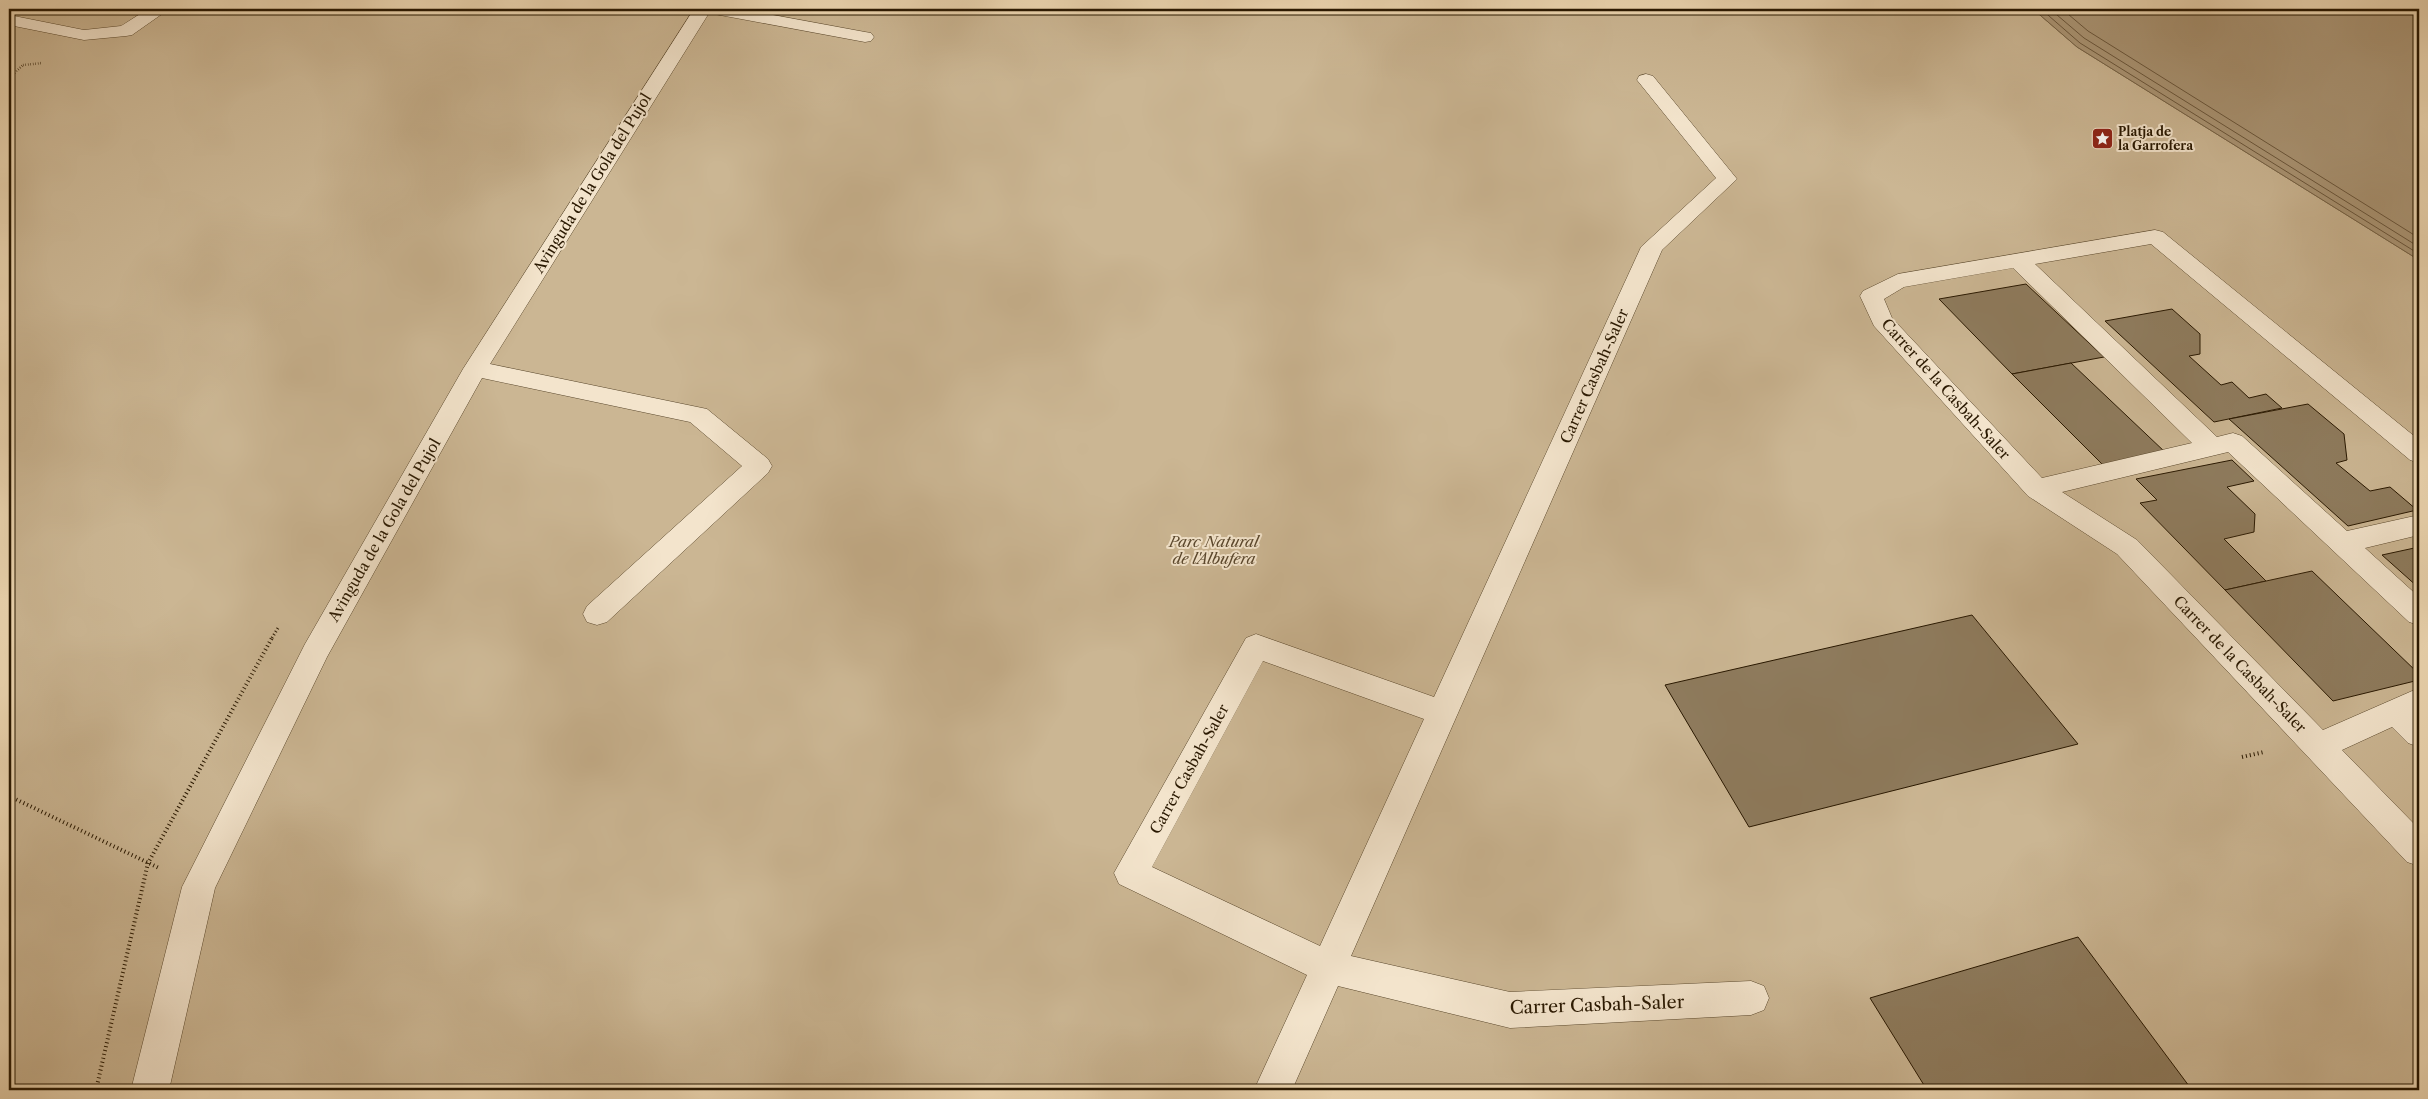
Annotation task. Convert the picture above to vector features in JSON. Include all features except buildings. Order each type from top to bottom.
[{"type":"street","points":[[9,20],[92,34],[126,31],[160,9]]},
{"type":"street","name":"Avinguda de la Gola del Pujol","points":[[150,1090],[199,887],[315,652],[475,369],[702,9]]},
{"type":"street","points":[[713,9],[865,36]]},
{"type":"street","name":"Carrer Casbah-Saler","points":[[1273,1090],[1652,248],[1727,179],[1646,80]]},
{"type":"street","name":"Carrer de la Casbah-Saler","points":[[2419,454],[2155,237],[1898,281],[1870,296],[1882,321],[2037,489],[2127,547],[2419,851]]},
{"type":"street","points":[[2018,261],[2212,447]]},
{"type":"street","points":[[475,369],[698,416],[759,466],[597,614]]},
{"type":"street","points":[[2037,489],[2233,442],[2419,614]]},
{"type":"street","points":[[2342,543],[2419,525]]},
{"type":"street","name":"Carrer Casbah-Saler","points":[[1442,713],[1256,646],[1131,873],[1328,968],[1510,1010],[1751,998]]},
{"type":"street","points":[[2318,746],[2408,705],[2419,734]]},
{"type":"path","points":[[2242,757],[2252,755]]},
{"type":"path","points":[[9,796],[199,887]]},
{"type":"green space","name":"Parc Natural de l'Albufera","points":[[9,9],[2033,9],[2077,47],[2419,260],[2419,1090],[9,1090]]},
{"type":"water","points":[[2033,9],[2419,9],[2419,260],[2077,47]]},
{"type":"place","name":"Platja de la Garrofera","points":[[2102,138]]}]
